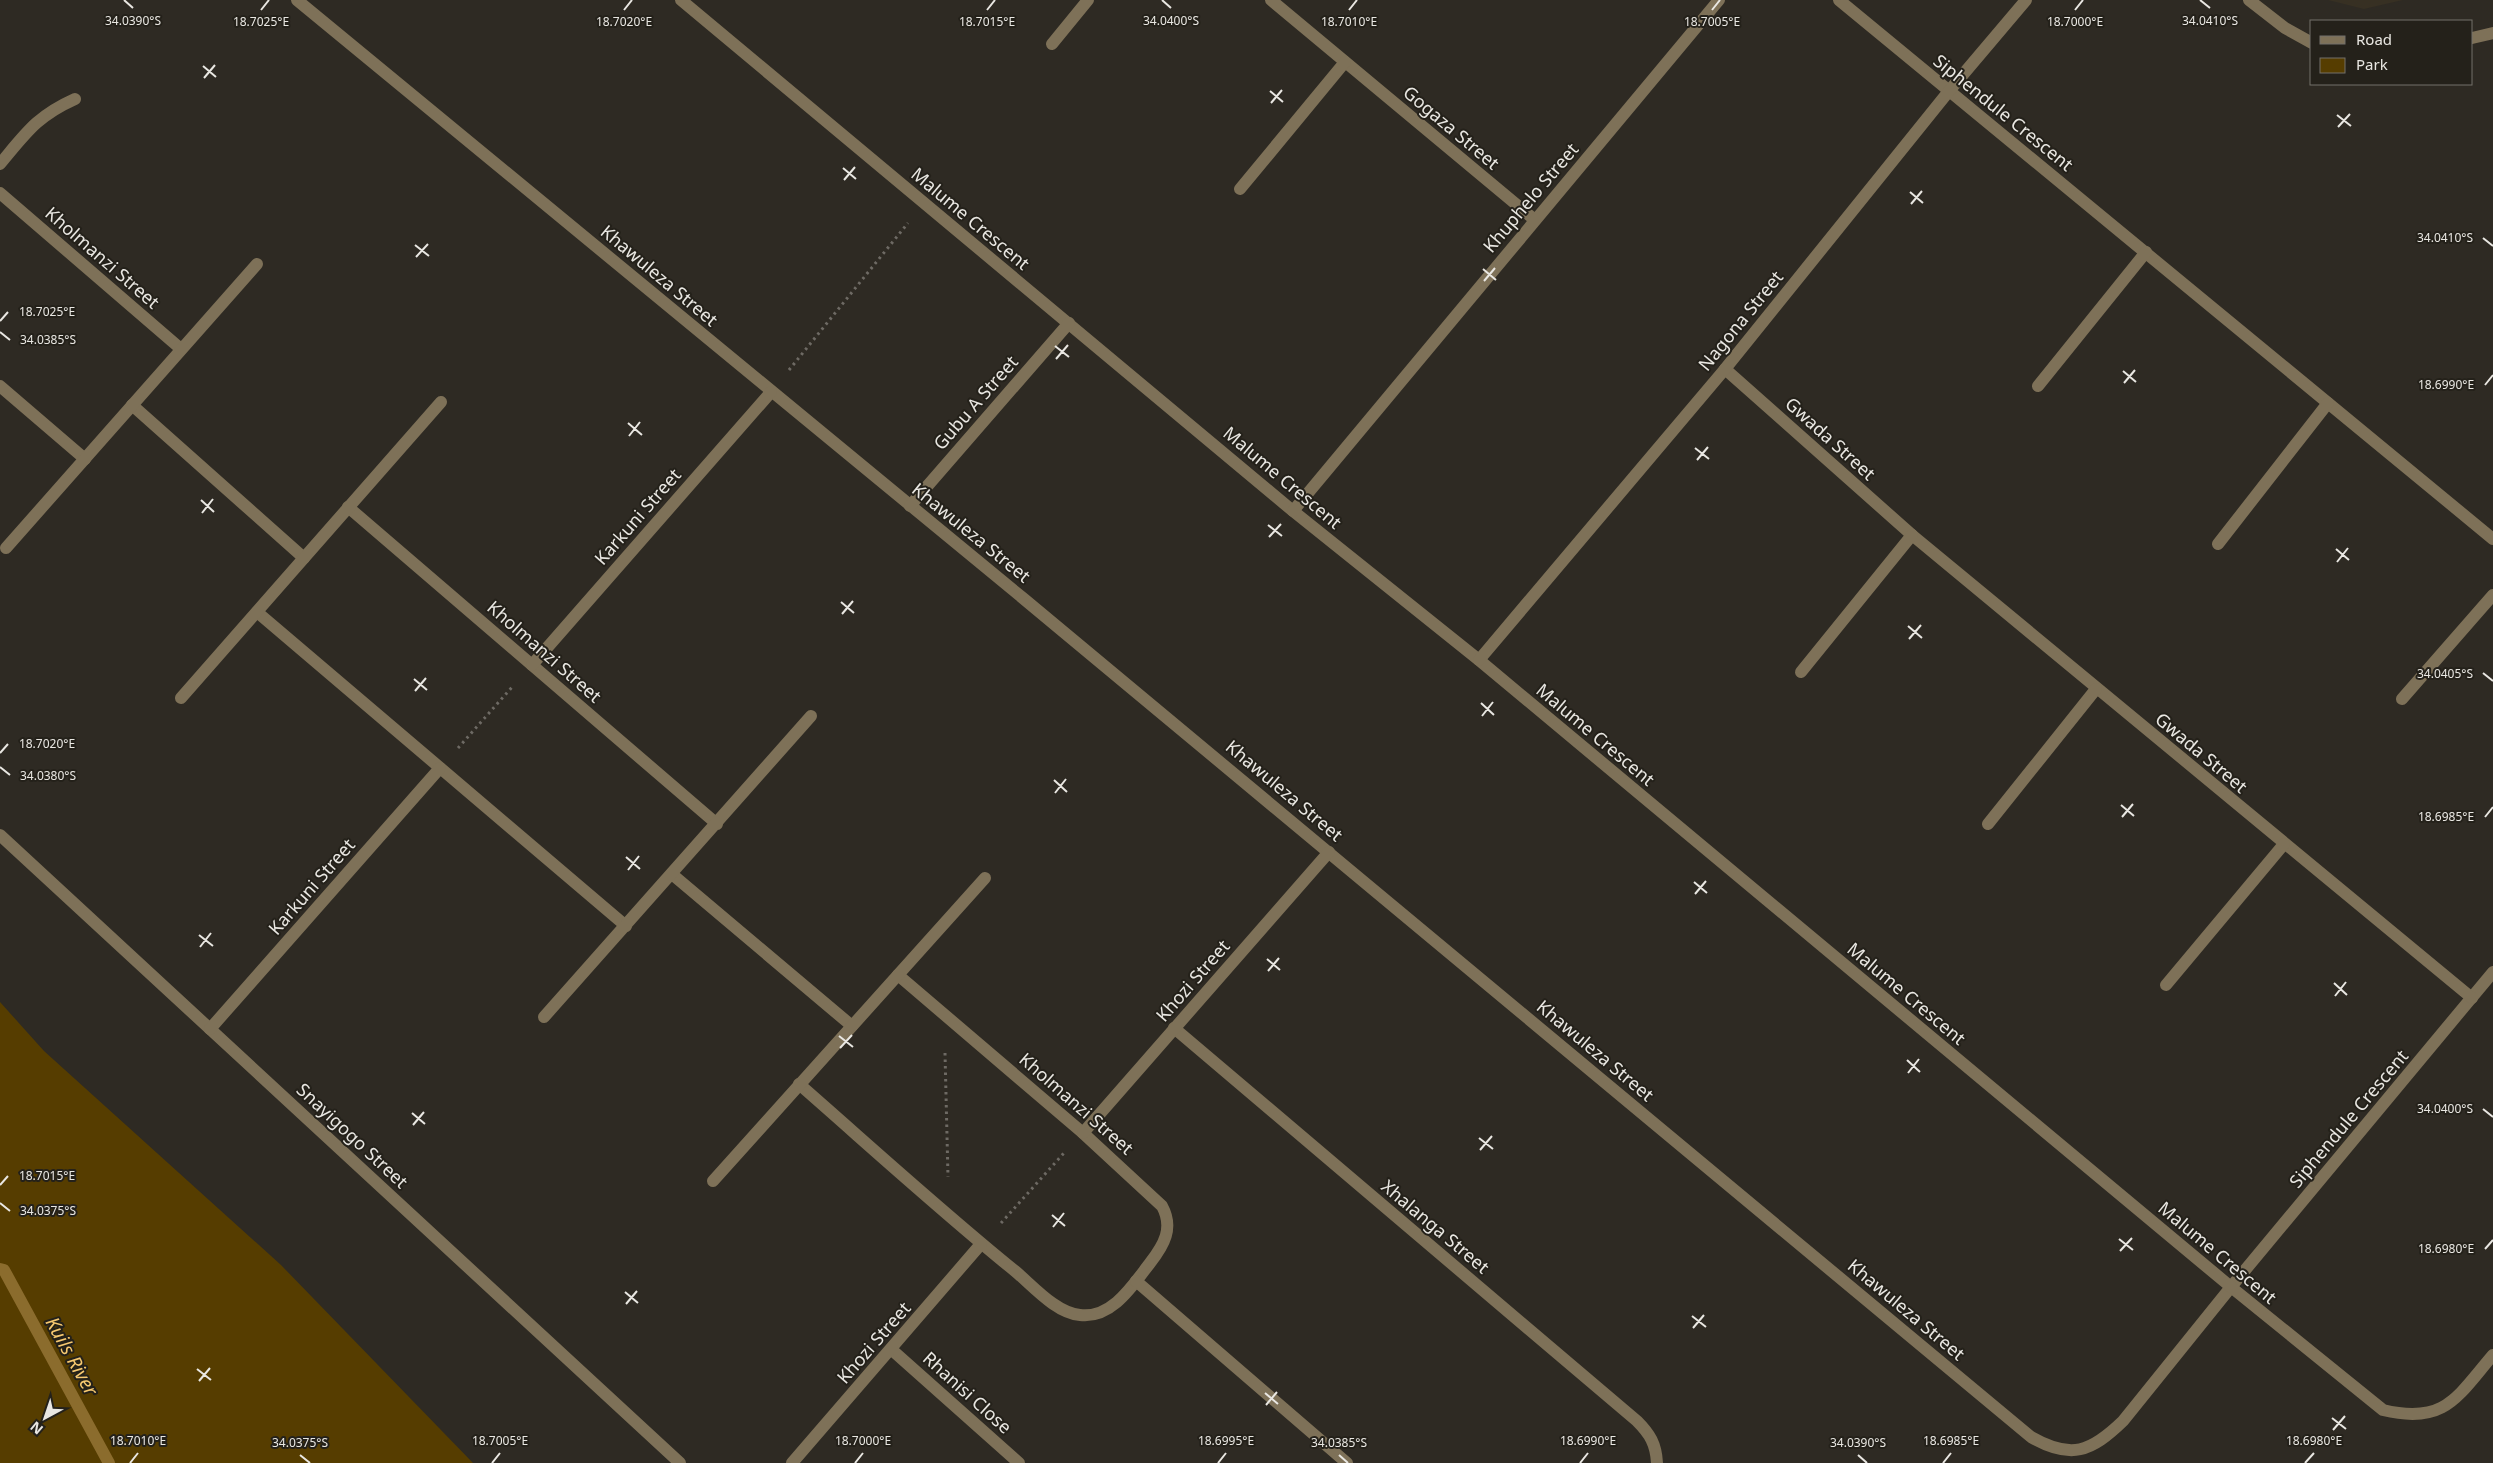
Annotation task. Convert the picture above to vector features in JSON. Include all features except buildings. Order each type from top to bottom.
[{"type":"street","name":"Khawuleza Street","points":[[297,0],[1329,852],[2031,1437],[2049,1447],[2066,1452],[2081,1450],[2106,1438],[2123,1421],[2231,1287]]},
{"type":"street","name":"Malume Crescent","points":[[681,0],[1293,511],[1478,660],[2231,1287],[2383,1410],[2411,1416],[2439,1410],[2457,1397],[2493,1355]]},
{"type":"street","points":[[1052,44],[1088,0]]},
{"type":"street","name":"Gogaza Street","points":[[1271,0],[1535,220]]},
{"type":"street","name":"Khuphelo Street","points":[[1293,511],[1719,0]]},
{"type":"street","name":"Siphendule Crescent","points":[[1839,0],[2493,539]]},
{"type":"street","name":"Nagona Street","points":[[1478,660],[1725,370],[1949,91],[2026,0]]},
{"type":"street","points":[[2249,0],[2285,28],[2310,42]]},
{"type":"street","points":[[2473,38],[2493,33]]},
{"type":"street","points":[[1240,189],[1345,62]]},
{"type":"street","points":[[0,164],[40,119],[51,110],[75,99]]},
{"type":"street","name":"Kholmanzi Street","points":[[0,193],[181,349]]},
{"type":"street","points":[[2038,386],[2146,252]]},
{"type":"street","points":[[6,548],[257,264]]},
{"type":"street","name":"Gubu A Street","points":[[910,506],[1069,323]]},
{"type":"street","name":"Gwada Street","points":[[1725,370],[1912,535],[2472,998]]},
{"type":"street","points":[[0,386],[85,459]]},
{"type":"street","name":"Karkuni Street","points":[[532,665],[771,392]]},
{"type":"street","points":[[181,698],[441,402]]},
{"type":"street","points":[[2218,544],[2328,402]]},
{"type":"street","points":[[132,405],[304,558]]},
{"type":"street","name":"Kholmanzi Street","points":[[348,508],[717,824]]},
{"type":"street","points":[[1801,672],[1912,535]]},
{"type":"street","points":[[2402,699],[2493,595]]},
{"type":"street","points":[[257,612],[626,926]]},
{"type":"street","points":[[1988,824],[2096,689]]},
{"type":"street","points":[[544,1017],[673,875],[811,716]]},
{"type":"street","name":"Karkuni Street","points":[[210,1029],[440,768]]},
{"type":"street","name":"Snayigogo Street","points":[[0,835],[680,1463]]},
{"type":"street","points":[[2166,984],[2284,844]]},
{"type":"street","name":"Khozi Street","points":[[1083,1132],[1329,852]]},
{"type":"street","points":[[673,875],[852,1026]]},
{"type":"street","points":[[713,1181],[985,878]]},
{"type":"street","name":"Siphendule Crescent","points":[[2231,1287],[2493,972]]},
{"type":"street","name":"Kholmanzi Street","points":[[799,1084],[981,1244],[1063,1309],[1079,1316],[1092,1315],[1104,1311],[1116,1303],[1136,1281],[1161,1249],[1167,1236],[1167,1215],[1153,1196],[1083,1132],[898,975]]},
{"type":"street","name":"Xhalanga Street","points":[[1174,1028],[1636,1421],[1648,1432],[1655,1444],[1657,1463]]},
{"type":"street","name":"Khozi Street","points":[[792,1463],[892,1350],[981,1244]]},
{"type":"street","points":[[1136,1281],[1347,1463]]},
{"type":"street","name":"Rhanisi Close","points":[[892,1350],[1019,1463]]},
{"type":"path","points":[[771,392],[924,203]]},
{"type":"path","points":[[440,768],[532,665]]},
{"type":"path","points":[[945,1015],[948,1184]]},
{"type":"path","points":[[981,1244],[1083,1132]]},
{"type":"shaded area","points":[[2328,0],[2403,0],[2364,9]]},
{"type":"green space","points":[[0,1002],[44,1051],[281,1265],[473,1463],[0,1463]]},
{"type":"waterway","name":"Kuils River","points":[[0,1269],[4,1270],[109,1463]]}]
